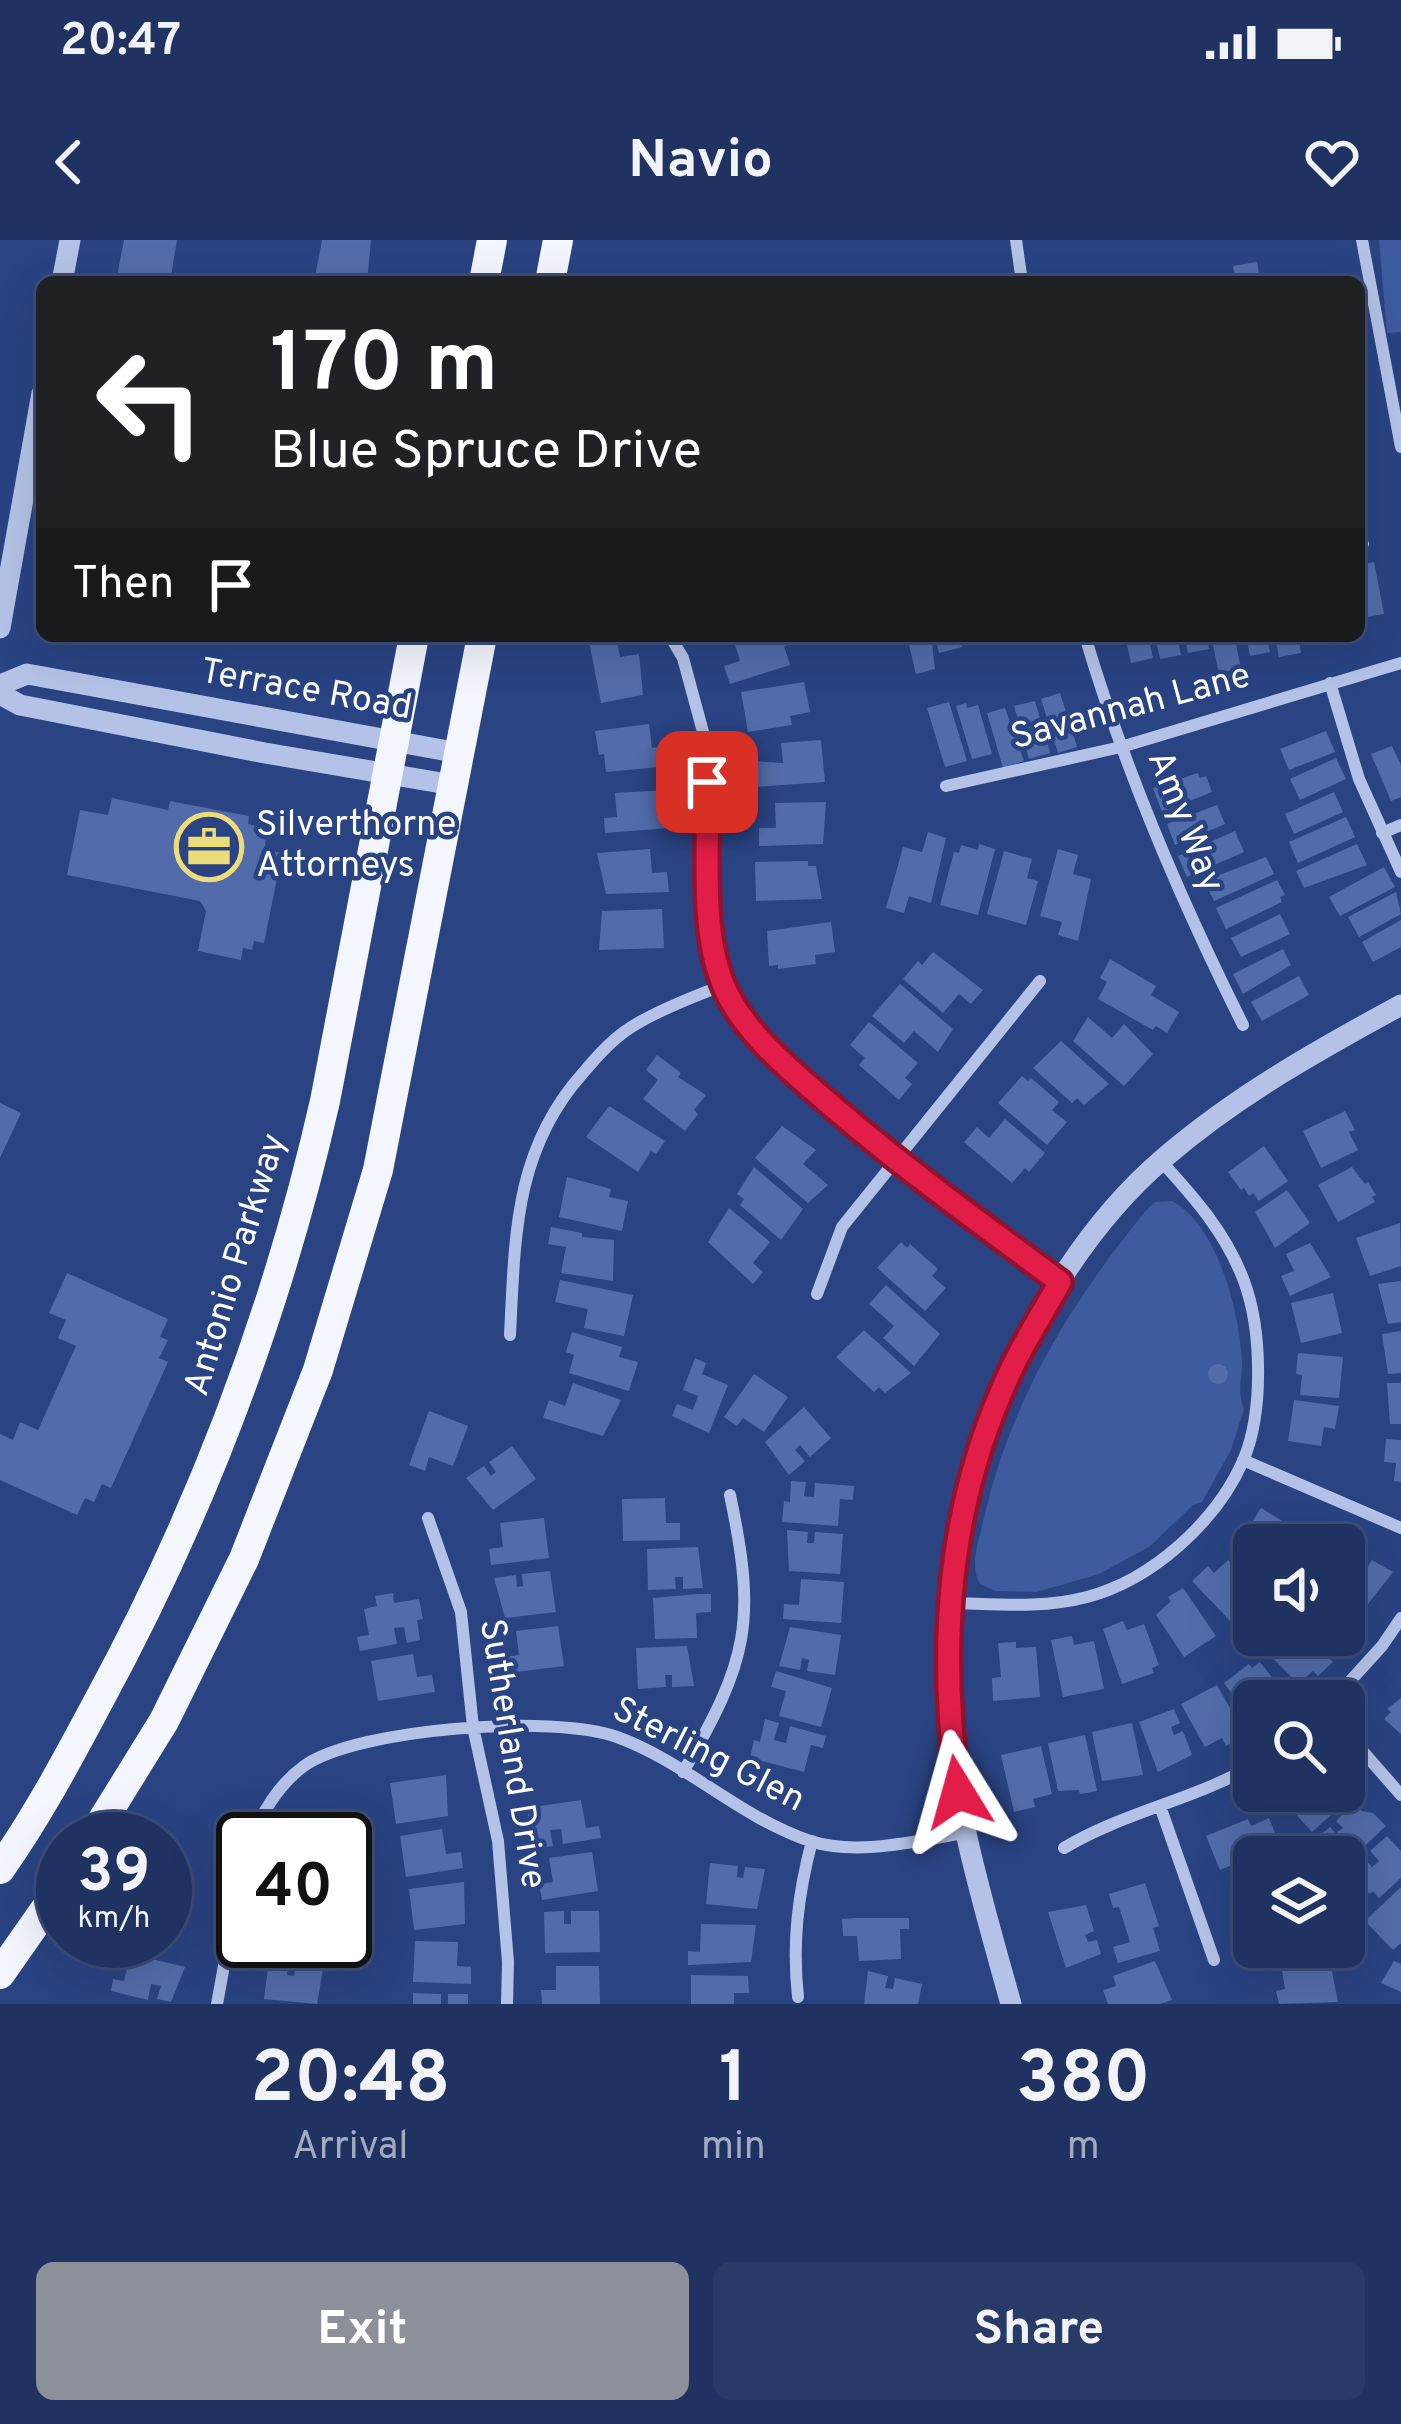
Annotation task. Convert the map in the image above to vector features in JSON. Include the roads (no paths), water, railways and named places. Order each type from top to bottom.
[{"type":"main road","points":[[485,276],[492,240]]},
{"type":"main road","points":[[551,276],[558,240]]},
{"type":"main road","name":"Antonio Parkway","points":[[0,1869],[26,1833],[129,1646],[171,1562],[233,1413],[309,1170],[413,642]]},
{"type":"main road","points":[[108,1812],[164,1721],[244,1559],[318,1370],[378,1170],[481,642]]},
{"type":"main road","points":[[0,1974],[36,1923]]},
{"type":"street","points":[[63,276],[70,240]]},
{"type":"street","points":[[1016,240],[1021,276]]},
{"type":"street","points":[[1362,240],[1401,447]]},
{"type":"street","points":[[1381,350],[1401,347]]},
{"type":"street","points":[[0,628],[36,427]]},
{"type":"street","points":[[674,642],[683,658],[706,743],[706,902],[723,985],[752,1028],[793,1072],[895,1161],[1060,1282]]},
{"type":"street","name":"Amy Way","points":[[1087,642],[1121,747],[1169,869],[1243,1025]]},
{"type":"street","name":"Savannah Lane","points":[[946,786],[1121,747],[1401,663]]},
{"type":"street","name":"Terrace Road","points":[[453,785],[20,705],[0,690],[27,674],[460,753]]},
{"type":"street","points":[[1330,683],[1359,779],[1401,872]]},
{"type":"street","points":[[1382,833],[1401,825]]},
{"type":"street","points":[[817,1294],[842,1227],[1040,981]]},
{"type":"street","points":[[510,1335],[514,1250],[525,1174],[544,1126],[603,1050],[633,1025],[723,985]]},
{"type":"street","points":[[1011,2004],[964,1833],[947,1710],[950,1603],[959,1536],[976,1463],[1011,1370],[1060,1282],[1097,1230],[1160,1160],[1283,1069],[1401,1005]]},
{"type":"street","points":[[950,1603],[1040,1606],[1091,1597],[1181,1545],[1244,1460],[1260,1369],[1258,1334],[1244,1280],[1211,1217],[1160,1160]]},
{"type":"street","points":[[1244,1460],[1401,1528]]},
{"type":"street","points":[[683,1772],[722,1706],[742,1638],[746,1589],[730,1495]]},
{"type":"street","name":"Sutherland Drive","points":[[428,1518],[461,1612],[473,1727],[498,1841],[507,2004]]},
{"type":"street","points":[[1351,1680],[1401,1618]]},
{"type":"street","name":"Sterling Glen","points":[[265,1812],[307,1764],[344,1748],[473,1727],[539,1723],[579,1726],[632,1743],[741,1810],[812,1841],[899,1844],[964,1833]]},
{"type":"street","points":[[1365,1754],[1401,1795]]},
{"type":"street","points":[[1064,1848],[1096,1829],[1233,1778]]},
{"type":"street","points":[[1160,1806],[1214,1960]]},
{"type":"street","points":[[798,1997],[797,1912],[812,1841]]},
{"type":"street","points":[[217,2004],[224,1968]]},
{"type":"place","name":"Silverthorne Attorneys","points":[[209,847]]}]
